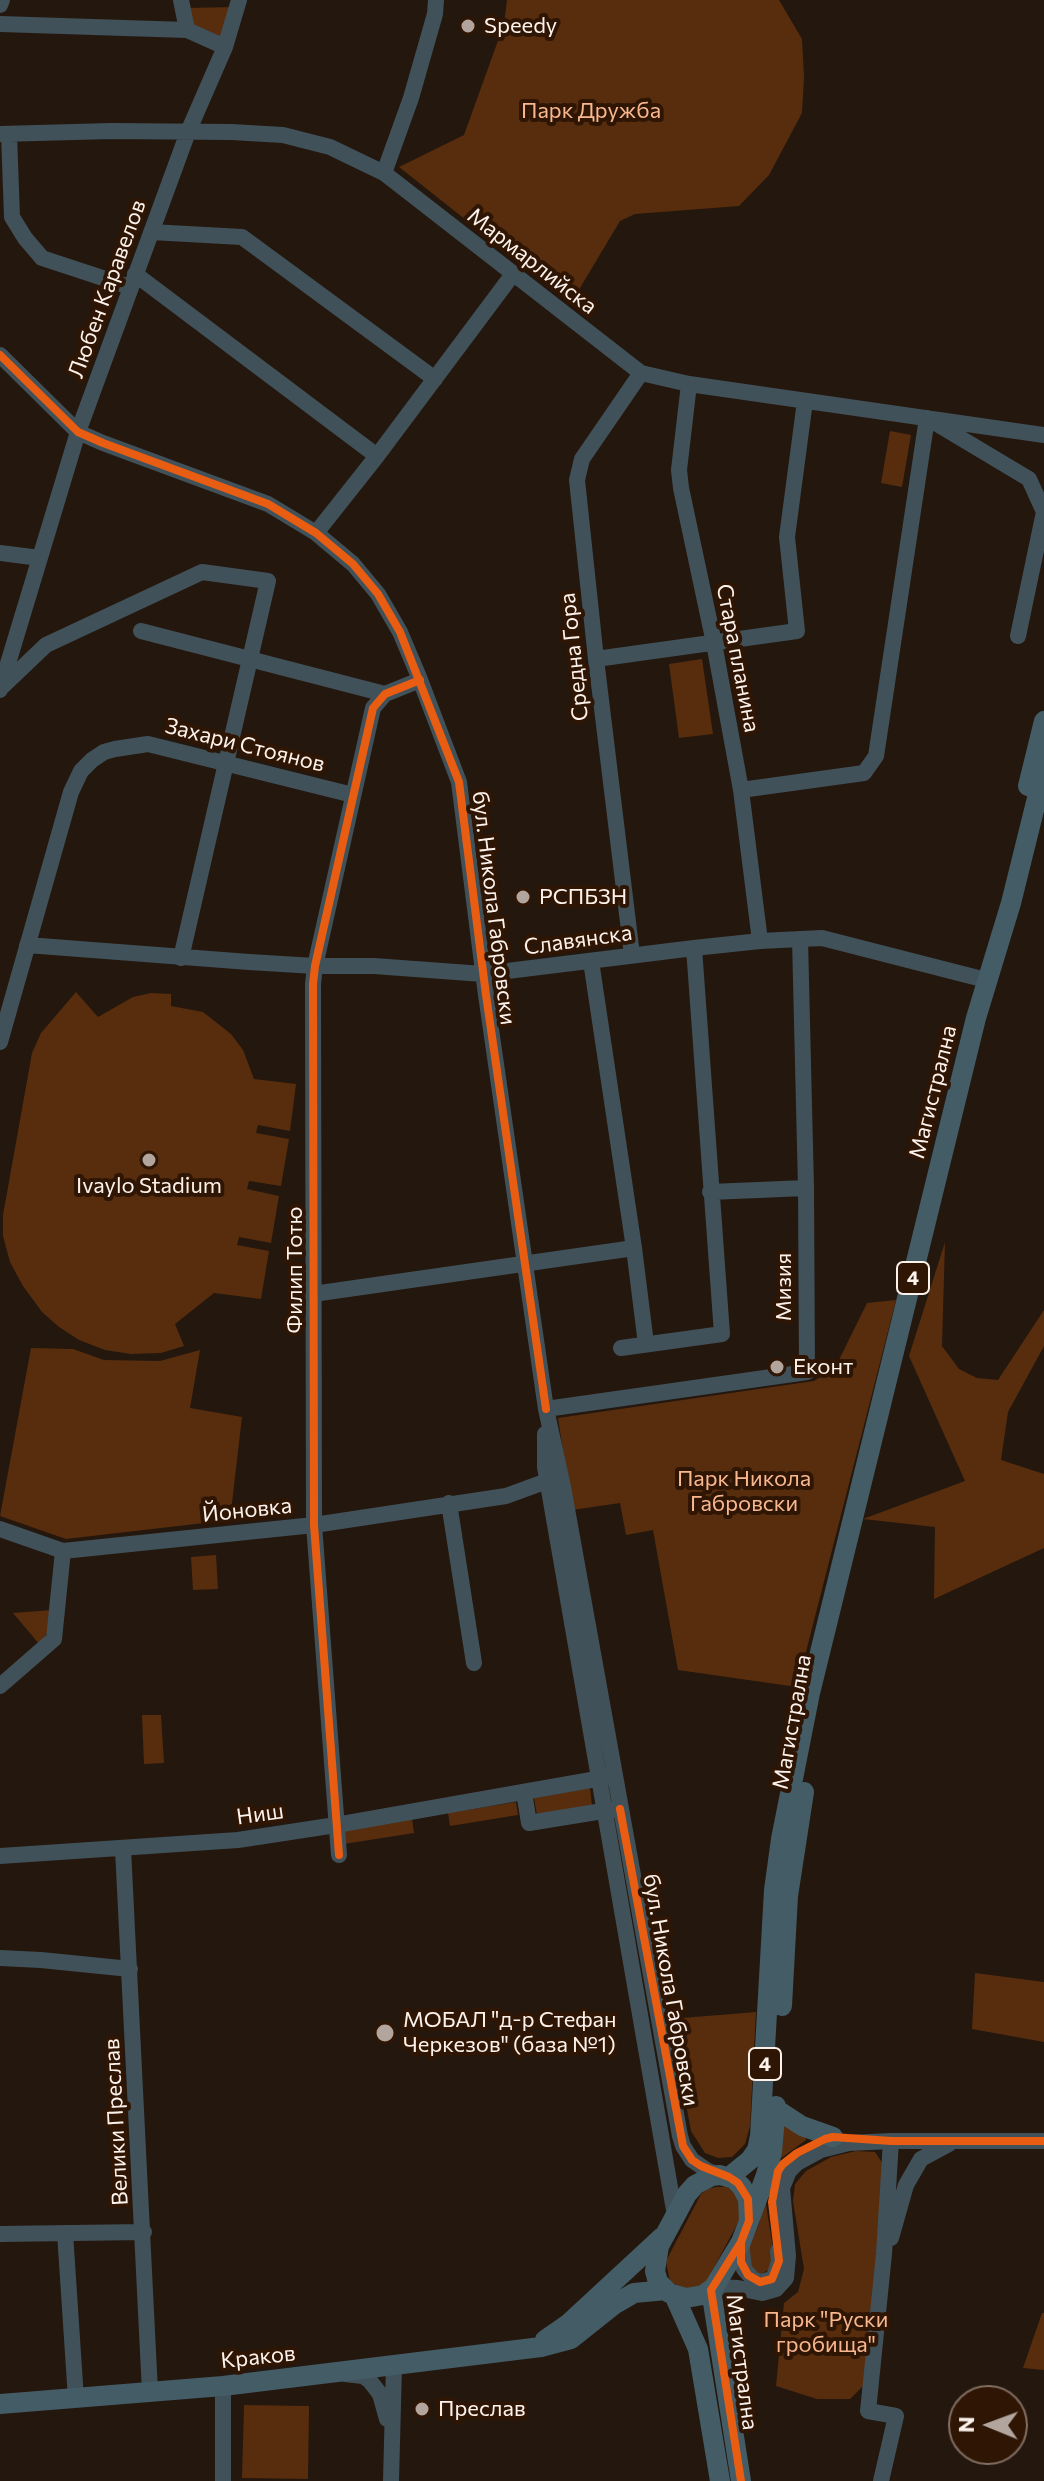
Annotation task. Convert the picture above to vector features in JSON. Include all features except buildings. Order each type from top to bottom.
[{"type":"main road","name":"Магистрална","points":[[993,958],[998,914],[1044,721]]},
{"type":"main road","name":"Магистрална","points":[[720,2481],[698,2349],[670,2292],[658,2282],[656,2256],[690,2189],[705,2179],[724,2176],[750,2160],[757,2150],[774,1890],[810,1693],[986,980],[1011,903],[1044,770]]},
{"type":"main road","name":"Магистрална","points":[[670,2292],[692,2298],[712,2289],[741,2242],[772,2152],[790,1884],[844,1563]]},
{"type":"main road","points":[[776,2109],[802,2126],[833,2137]]},
{"type":"main road","points":[[724,2176],[738,2183],[746,2193],[749,2221]]},
{"type":"main road","name":"Краков","points":[[520,2350],[561,2330],[670,2225]]},
{"type":"main road","name":"Магистрална","points":[[712,2289],[741,2481]]},
{"type":"main road","name":"Краков","points":[[0,2404],[223,2386],[564,2343],[583,2332],[623,2298],[637,2292],[670,2292]]},
{"type":"street","points":[[181,0],[187,30]]},
{"type":"street","name":"Любен Каравелов","points":[[0,689],[78,432],[188,132],[225,47],[239,0]]},
{"type":"street","points":[[384,173],[411,98],[435,14],[436,0]]},
{"type":"street","points":[[0,24],[187,30],[225,47]]},
{"type":"street","name":"Мармарлийска","points":[[5,134],[111,131],[283,135],[330,147],[384,173],[641,373],[689,384],[1044,435]]},
{"type":"street","points":[[5,134],[12,217],[42,258],[133,281],[377,456]]},
{"type":"street","points":[[151,232],[242,237],[435,379]]},
{"type":"street","points":[[316,533],[513,274]]},
{"type":"street","name":"бул. Никола Габровски","points":[[0,355],[78,432],[268,504],[316,533],[353,564],[378,594],[400,632],[459,782],[483,974],[546,1409],[563,1487],[606,1778]]},
{"type":"street","name":"Средна Гора","points":[[632,955],[577,480],[582,459],[641,373]]},
{"type":"street","name":"Стара планина","points":[[689,384],[680,479],[741,790],[760,941]]},
{"type":"street","points":[[596,659],[797,631],[787,537],[805,401]]},
{"type":"street","points":[[741,790],[864,773],[876,756],[927,418],[1029,479],[1044,512],[1018,636]]},
{"type":"street","points":[[0,553],[40,558]]},
{"type":"street","points":[[0,689],[46,645],[202,572],[268,581],[181,958]]},
{"type":"street","points":[[141,631],[385,694],[420,680]]},
{"type":"street","name":"Филип Тотю","points":[[339,1855],[314,1525],[313,984],[373,708],[385,694]]},
{"type":"street","name":"Захари Стоянов","points":[[0,1042],[71,792],[81,771],[92,760],[104,752],[148,744],[353,795]]},
{"type":"street","name":"Мизия","points":[[546,1409],[807,1372],[800,939]]},
{"type":"street","name":"Славянска","points":[[27,945],[181,958],[483,974],[760,941],[838,940],[986,980]]},
{"type":"street","points":[[621,1348],[722,1334],[694,948]]},
{"type":"street","points":[[591,961],[646,1344]]},
{"type":"street","points":[[710,1192],[806,1188]]},
{"type":"street","points":[[313,1294],[634,1248]]},
{"type":"street","name":"бул. Никола Габровски","points":[[546,1409],[547,1481],[680,2136],[692,2160],[708,2171],[724,2176]]},
{"type":"street","name":"Йоновка","points":[[0,1529],[63,1551],[314,1525],[506,1496],[547,1481]]},
{"type":"street","points":[[449,1503],[474,1663]]},
{"type":"street","points":[[0,1686],[54,1639],[63,1551]]},
{"type":"street","name":"Ниш","points":[[0,1856],[238,1840],[606,1778]]},
{"type":"street","points":[[524,1792],[529,1823],[612,1810]]},
{"type":"street","name":"бул. Никола Габровски","points":[[612,1810],[670,2225]]},
{"type":"street","name":"Велики Преслав","points":[[123,1849],[150,2392]]},
{"type":"street","points":[[0,1958],[130,1969]]},
{"type":"street","points":[[741,2242],[741,2262],[748,2275],[760,2282],[772,2279],[779,2261],[772,2202],[778,2171],[797,2153],[833,2137],[956,2142],[1043,2137]]},
{"type":"street","points":[[881,2481],[896,2416],[868,2411],[884,2254],[891,2141]]},
{"type":"street","points":[[712,2289],[738,2288],[762,2293],[776,2289],[786,2278],[788,2256],[782,2188],[797,2163],[821,2150],[840,2145],[891,2141]]},
{"type":"street","points":[[884,2254],[901,2209],[911,2141]]},
{"type":"street","points":[[906,2185],[926,2154],[956,2142]]},
{"type":"street","points":[[0,2234],[144,2232]]},
{"type":"street","points":[[65,2233],[76,2399]]},
{"type":"street","points":[[391,2481],[394,2366]]},
{"type":"street","points":[[339,2373],[363,2376],[380,2394],[392,2444]]},
{"type":"street","points":[[223,2386],[223,2481]]},
{"type":"green space","name":"Парк Дружба","points":[[507,0],[779,0],[802,39],[802,113],[769,175],[739,206],[635,214],[620,221],[571,303],[399,167],[464,135],[504,24]]},
{"type":"green space","points":[[233,7],[223,43],[190,28],[186,8]]},
{"type":"green space","points":[[890,431],[911,435],[902,487],[881,483]]},
{"type":"green space","points":[[702,659],[713,734],[679,738],[669,664]]},
{"type":"green space","name":"Ivaylo Stadium","points":[[76,992],[98,1017],[133,997],[151,993],[171,994],[171,1006],[203,1012],[231,1034],[243,1050],[254,1079],[296,1084],[290,1131],[258,1125],[256,1133],[289,1139],[281,1186],[249,1181],[247,1189],[279,1196],[271,1243],[239,1237],[237,1245],[269,1251],[261,1299],[214,1293],[175,1324],[184,1346],[161,1353],[131,1354],[105,1350],[79,1340],[59,1327],[42,1312],[23,1286],[10,1262],[3,1236],[3,1215],[32,1053],[41,1033]]},
{"type":"green space","points":[[945,1242],[942,1346],[959,1369],[977,1378],[998,1380],[1044,1310],[1044,1346],[1008,1412],[1001,1460],[1044,1474],[1044,1548],[934,1599],[935,1527],[863,1519],[965,1481],[909,1356]]},
{"type":"green space","name":"Парк Никола Габровски","points":[[896,1300],[797,1687],[678,1670],[653,1530],[626,1535],[620,1503],[572,1510],[558,1418],[814,1381],[835,1368],[867,1303]]},
{"type":"green space","points":[[31,1348],[73,1349],[104,1360],[160,1361],[200,1350],[190,1408],[242,1417],[230,1520],[66,1539],[0,1516]]},
{"type":"green space","points":[[216,1555],[218,1589],[193,1590],[191,1557]]},
{"type":"green space","points":[[53,1610],[50,1628],[40,1645],[13,1613]]},
{"type":"green space","points":[[142,1715],[161,1715],[164,1763],[144,1764]]},
{"type":"green space","points":[[590,1788],[592,1805],[537,1815],[534,1798]]},
{"type":"green space","points":[[516,1802],[518,1815],[450,1826],[448,1813]]},
{"type":"green space","points":[[412,1819],[414,1833],[344,1844],[341,1830]]},
{"type":"green space","points":[[975,1973],[1044,1982],[1044,2042],[972,2029]]},
{"type":"green space","points":[[756,2012],[750,2126],[745,2144],[732,2157],[718,2158],[705,2153],[691,2131],[670,2019]]},
{"type":"green space","points":[[780,2123],[805,2134],[806,2140],[780,2159],[765,2198],[775,2261],[772,2268],[761,2274],[750,2271],[747,2252],[759,2224]]},
{"type":"green space","name":"Парк \"Руски гробища\"","points":[[856,2151],[875,2152],[883,2164],[864,2385],[850,2399],[817,2399],[776,2386],[784,2303],[798,2292],[804,2269],[793,2201],[795,2184],[806,2171],[831,2157]]},
{"type":"green space","points":[[716,2187],[735,2191],[741,2199],[741,2217],[704,2286],[689,2290],[670,2282],[666,2261],[701,2194]]},
{"type":"green space","points":[[1042,2313],[1044,2370],[1023,2368]]},
{"type":"green space","points":[[244,2405],[309,2406],[308,2479],[242,2478]]},
{"type":"cycle path","points":[[0,355],[78,432],[268,504],[316,533],[353,564],[378,594],[400,632],[459,782],[486,995],[546,1409]]},
{"type":"cycle path","points":[[339,1855],[314,1525],[313,984],[373,708],[385,694],[420,680]]},
{"type":"cycle path","points":[[620,1809],[683,2146],[692,2160],[738,2183],[748,2199],[749,2221],[741,2242],[711,2290],[741,2481]]},
{"type":"cycle path","points":[[741,2242],[741,2262],[748,2275],[760,2282],[772,2279],[779,2261],[772,2202],[778,2171],[797,2153],[825,2139],[1044,2141]]},
{"type":"place","name":"Speedy","points":[[468,26]]},
{"type":"place","name":"РСПБЗН","points":[[523,897]]},
{"type":"place","name":"Ivaylo Stadium","points":[[149,1160]]},
{"type":"place","name":"Еконт","points":[[777,1367]]},
{"type":"place","name":"МОБАЛ \"д-р Стефан Черкезов\" (база №1)","points":[[385,2033]]},
{"type":"place","name":"Преслав","points":[[422,2409]]}]
